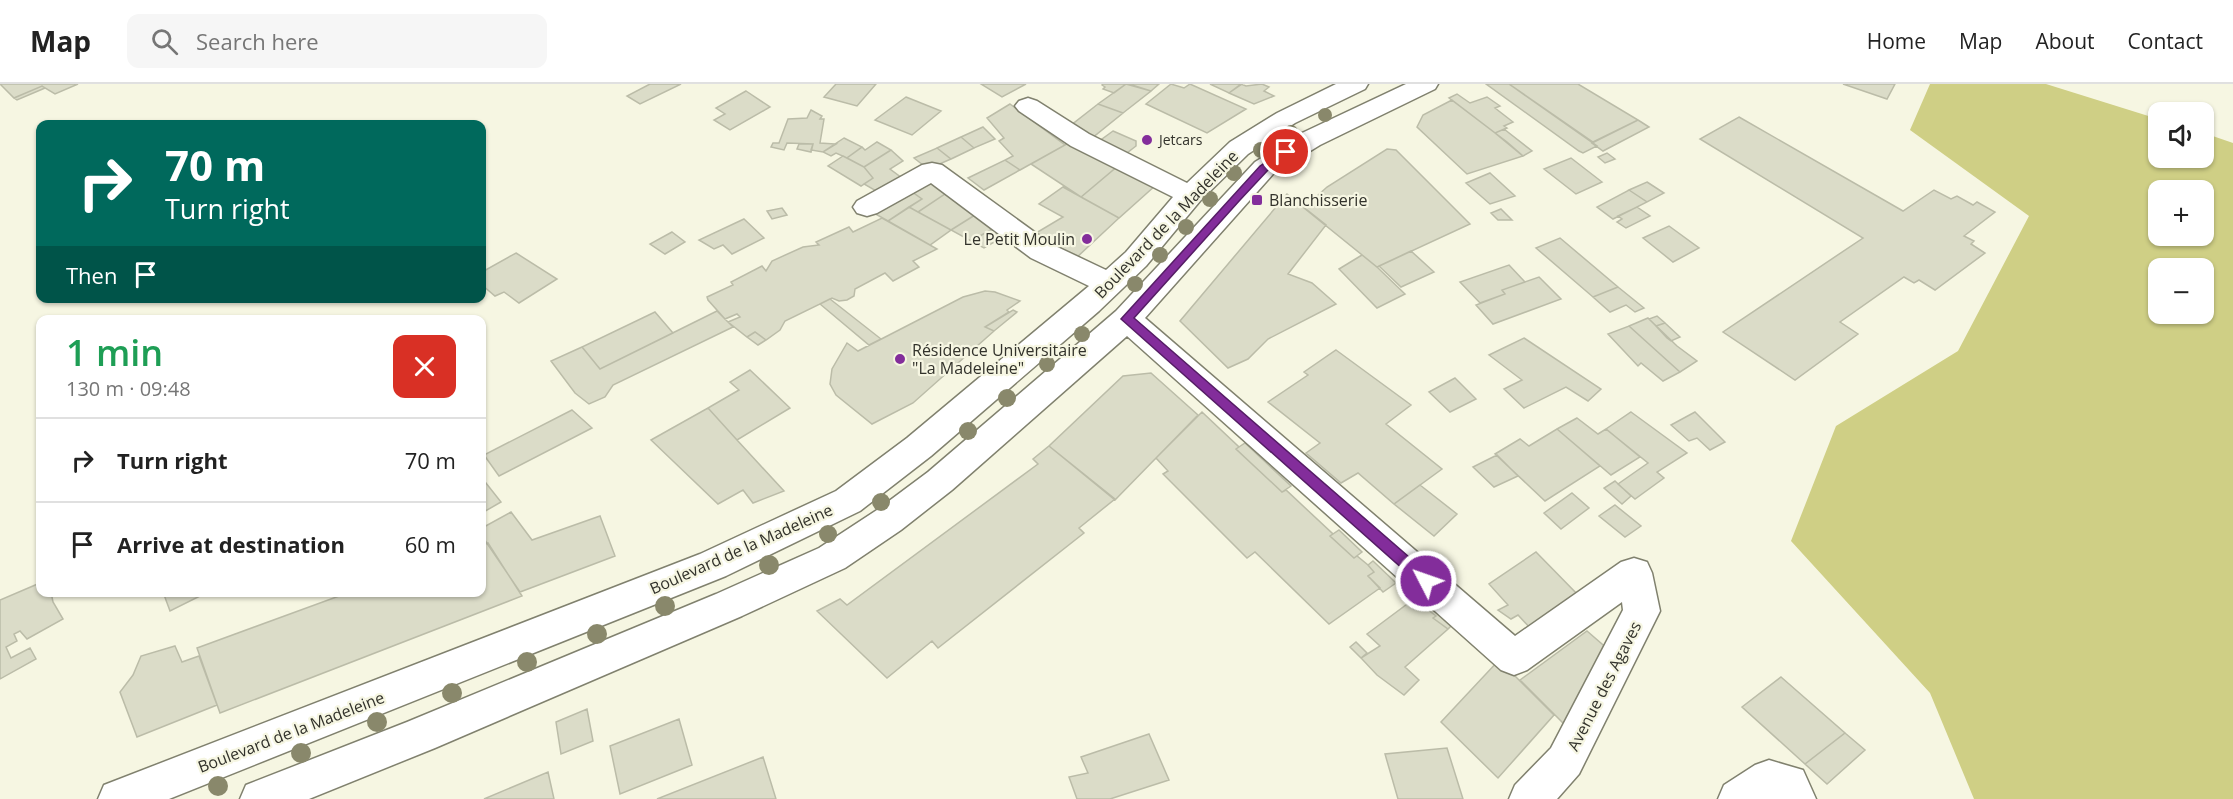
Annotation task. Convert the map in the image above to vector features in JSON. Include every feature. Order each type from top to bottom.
[{"type":"street","name":"Boulevard de la Madeleine","points":[[119,799],[713,565],[848,501],[919,447],[1079,312],[1136,259],[1190,195],[1239,148],[1260,133],[1356,84]]},
{"type":"street","name":"Boulevard de la Madeleine","points":[[261,799],[674,628],[832,558],[889,520],[940,481],[1127,319],[1264,168],[1286,152],[1426,84]]},
{"type":"street","points":[[1324,99],[1350,120]]},
{"type":"street","points":[[1028,106],[1080,140],[1190,195]]},
{"type":"street","points":[[867,207],[932,171],[1041,250],[1109,284]]},
{"type":"street","name":"Avenue des Agaves","points":[[1127,319],[1514,658],[1634,573],[1642,611],[1565,761],[1530,799]]},
{"type":"street","points":[[1739,799],[1769,779],[1789,784],[1795,799]]},
{"type":"shaded area","points":[[1930,84],[2046,84],[2148,116],[2148,168],[2214,168],[2214,136],[2233,143],[2233,799],[1974,799],[1930,693],[1791,541],[1836,426],[1958,351],[2029,216],[1910,130]]},
{"type":"building","points":[[0,84],[78,84],[55,94],[42,86],[14,98]]},
{"type":"building","points":[[650,84],[681,84],[640,104],[627,96]]},
{"type":"building","points":[[836,84],[876,84],[857,106],[824,97]]},
{"type":"building","points":[[981,84],[1026,84],[1002,97]]},
{"type":"building","points":[[1103,84],[1126,84],[1114,93],[1103,89],[1105,87]]},
{"type":"building","points":[[1126,84],[1151,91],[1123,113],[1098,104]]},
{"type":"building","points":[[1129,84],[1159,84],[1151,91]]},
{"type":"building","points":[[1171,84],[1184,88],[1190,84],[1246,109],[1207,133],[1146,104]]},
{"type":"building","points":[[1210,84],[1242,84],[1229,93]]},
{"type":"building","points":[[1241,84],[1246,86],[1262,84],[1269,87],[1264,91],[1274,96],[1254,104],[1229,93]]},
{"type":"building","points":[[1486,84],[1509,84],[1597,146],[1583,153],[1579,151]]},
{"type":"building","points":[[1509,84],[1578,84],[1638,120],[1593,142]]},
{"type":"building","points":[[1843,84],[1895,84],[1887,99]]},
{"type":"building","points":[[42,86],[45,88],[17,100],[14,98]]},
{"type":"building","points":[[746,91],[770,107],[730,130],[714,120],[725,114],[716,108]]},
{"type":"building","points":[[1457,94],[1470,103],[1487,97],[1500,106],[1495,108],[1513,122],[1504,126],[1507,128],[1495,133],[1449,98]]},
{"type":"building","points":[[906,97],[941,111],[912,135],[875,120]]},
{"type":"building","points":[[1452,100],[1523,156],[1467,174],[1417,127],[1423,115]]},
{"type":"building","points":[[1010,104],[1065,145],[1020,170],[1005,160],[1013,156],[999,141],[1004,138],[987,118]]},
{"type":"building","points":[[1098,104],[1123,113],[1092,138],[1070,126]]},
{"type":"building","points":[[811,110],[822,116],[820,119],[824,119],[820,143],[836,144],[823,152],[811,150],[813,144],[787,143],[784,150],[771,147],[773,143],[779,143],[788,119],[807,118]]},
{"type":"building","points":[[1739,117],[1903,211],[1934,190],[1951,199],[1957,196],[1973,205],[1977,202],[1995,212],[1964,236],[1974,241],[1971,244],[1985,253],[1935,290],[1919,280],[1914,283],[1904,277],[1840,322],[1858,334],[1795,380],[1723,332],[1863,238],[1700,139]]},
{"type":"building","points":[[1638,120],[1649,127],[1603,151],[1592,143]]},
{"type":"building","points":[[983,127],[995,139],[974,148],[961,137]]},
{"type":"building","points":[[1504,129],[1532,151],[1523,156],[1495,133]]},
{"type":"building","points":[[1113,131],[1136,141],[1136,146],[1123,156],[1098,142]]},
{"type":"building","points":[[961,137],[974,148],[951,159],[937,148]]},
{"type":"building","points":[[844,138],[862,147],[847,158],[836,153],[831,156],[823,152]]},
{"type":"building","points":[[1072,141],[1118,166],[1081,197],[1031,164]]},
{"type":"building","points":[[877,142],[891,150],[864,167],[847,158],[862,147],[865,150]]},
{"type":"building","points":[[799,144],[813,144],[811,152],[797,149]]},
{"type":"building","points":[[937,148],[951,159],[928,169],[914,158]]},
{"type":"building","points":[[1387,149],[1396,150],[1470,224],[1377,267],[1304,208],[1327,187]]},
{"type":"building","points":[[891,150],[903,161],[890,169],[906,181],[883,195],[864,184],[873,178],[864,167]]},
{"type":"building","points":[[1607,153],[1615,159],[1605,163],[1598,157]]},
{"type":"building","points":[[843,156],[864,167],[873,178],[861,186],[828,166]]},
{"type":"building","points":[[1571,158],[1602,182],[1576,194],[1544,169]]},
{"type":"building","points":[[1005,160],[1020,170],[984,190],[968,178]]},
{"type":"building","points":[[1118,166],[1156,185],[1119,218],[1081,197]]},
{"type":"building","points":[[1490,173],[1515,196],[1490,204],[1466,183]]},
{"type":"building","points":[[933,175],[951,190],[918,212],[909,207],[922,199],[908,189]]},
{"type":"building","points":[[1647,182],[1664,193],[1647,202],[1629,190]]},
{"type":"building","points":[[1063,187],[1119,218],[1075,259],[1031,236],[1063,217],[1039,204]]},
{"type":"building","points":[[908,189],[922,199],[888,221],[872,212]]},
{"type":"building","points":[[951,190],[975,215],[951,230],[918,212]]},
{"type":"building","points":[[1629,190],[1647,202],[1613,219],[1597,207]]},
{"type":"building","points":[[1287,194],[1326,225],[1288,274],[1312,283],[1336,304],[1268,339],[1248,359],[1228,368],[1180,321]]},
{"type":"building","points":[[909,207],[951,230],[930,245],[888,221]]},
{"type":"building","points":[[1637,207],[1650,216],[1626,228],[1617,222],[1622,219],[1618,216]]},
{"type":"building","points":[[782,208],[787,215],[772,219],[767,211]]},
{"type":"building","points":[[1501,209],[1512,220],[1498,220],[1491,213]]},
{"type":"building","points":[[975,215],[994,228],[971,241],[951,230]]},
{"type":"building","points":[[882,218],[937,249],[913,261],[919,267],[893,281],[885,273],[855,289],[854,296],[847,300],[839,301],[832,298],[785,321],[780,330],[766,340],[755,332],[747,337],[728,322],[740,317],[737,314],[725,319],[708,300],[707,297],[733,285],[731,282],[762,266],[766,271],[772,261],[803,247],[819,245],[816,242],[849,227],[853,232]]},
{"type":"building","points":[[744,219],[764,238],[732,254],[723,245],[714,249],[699,240]]},
{"type":"building","points":[[1669,226],[1699,248],[1673,262],[1643,238]]},
{"type":"building","points":[[994,228],[1005,236],[984,248],[971,241]]},
{"type":"building","points":[[672,232],[685,242],[665,254],[650,244]]},
{"type":"building","points":[[1560,238],[1618,287],[1593,297],[1536,248]]},
{"type":"building","points":[[1411,251],[1434,272],[1401,287],[1379,266]]},
{"type":"building","points":[[516,253],[557,279],[519,303],[504,292],[495,296],[486,288],[486,270]]},
{"type":"building","points":[[1362,255],[1405,294],[1377,308],[1339,269]]},
{"type":"building","points":[[1509,265],[1525,282],[1502,290],[1505,294],[1480,303],[1460,282]]},
{"type":"building","points":[[1539,277],[1561,299],[1493,324],[1476,305],[1505,294],[1502,290]]},
{"type":"building","points":[[1618,287],[1644,308],[1635,312],[1626,305],[1610,312],[1593,297]]},
{"type":"building","name":"Résidence Universitaire \"La Madeleine\"","points":[[985,291],[1020,301],[1007,310],[1009,312],[985,327],[994,331],[913,403],[872,424],[836,395],[830,384],[832,369],[847,343],[858,351],[963,297]]},
{"type":"building","points":[[830,299],[881,339],[869,345],[820,304]]},
{"type":"building","points":[[1013,310],[1017,312],[994,331],[985,327]]},
{"type":"building","points":[[717,311],[733,327],[613,385],[605,397],[589,404],[575,393],[551,361],[582,347],[600,369]]},
{"type":"building","points":[[655,312],[673,333],[600,369],[582,347]]},
{"type":"building","points":[[1657,316],[1665,323],[1656,326],[1649,319]]},
{"type":"building","points":[[1648,318],[1677,346],[1697,361],[1680,372],[1629,326]]},
{"type":"building","points":[[1665,323],[1680,337],[1671,341],[1667,338],[1656,326]]},
{"type":"building","points":[[1629,326],[1680,372],[1663,381],[1641,363],[1638,366],[1608,334]]},
{"type":"building","points":[[755,332],[766,340],[758,345],[747,337]]},
{"type":"building","points":[[1524,338],[1601,389],[1588,401],[1566,387],[1524,408],[1504,389],[1522,380],[1489,355]]},
{"type":"building","points":[[1336,350],[1411,405],[1386,424],[1442,469],[1394,504],[1358,473],[1341,483],[1306,453],[1320,443],[1268,402],[1308,375],[1304,372]]},
{"type":"building","points":[[750,370],[790,408],[737,440],[708,408],[739,390],[730,382]]},
{"type":"building","points":[[1151,373],[1198,415],[1115,500],[1049,446],[1123,376]]},
{"type":"building","points":[[1455,378],[1476,399],[1450,412],[1429,392]]},
{"type":"building","points":[[708,408],[784,491],[753,503],[743,490],[718,504],[651,440]]},
{"type":"building","points":[[572,410],[592,428],[499,476],[486,458],[486,454]]},
{"type":"building","points":[[1202,412],[1239,447],[1236,449],[1282,492],[1286,490],[1333,534],[1330,536],[1354,558],[1357,556],[1368,565],[1374,572],[1368,576],[1380,588],[1329,624],[1255,552],[1247,558],[1163,474],[1168,471],[1156,458]]},
{"type":"building","points":[[1631,412],[1687,453],[1657,472],[1664,478],[1635,499],[1618,484],[1648,463],[1606,429]]},
{"type":"building","points":[[1695,412],[1725,442],[1710,450],[1697,438],[1689,441],[1671,425]]},
{"type":"building","points":[[1577,418],[1598,434],[1606,429],[1640,457],[1611,475],[1557,429]]},
{"type":"building","points":[[1557,429],[1600,466],[1545,501],[1495,454],[1520,439],[1529,446]]},
{"type":"building","points":[[1245,443],[1291,486],[1282,492],[1236,449]]},
{"type":"building","points":[[1049,446],[1115,499],[1079,528],[1084,533],[938,648],[932,641],[887,678],[817,611],[840,599],[847,605],[1038,464],[1033,459]]},
{"type":"building","points":[[1497,455],[1518,476],[1494,487],[1473,467]]},
{"type":"building","points":[[1615,481],[1631,496],[1622,504],[1604,488]]},
{"type":"building","points":[[486,483],[501,502],[486,511]]},
{"type":"building","points":[[1420,485],[1457,514],[1434,536],[1394,504]]},
{"type":"building","points":[[1572,493],[1589,508],[1561,529],[1544,513]]},
{"type":"building","points":[[1615,505],[1641,526],[1625,537],[1599,516]]},
{"type":"building","points":[[511,512],[532,540],[600,516],[615,556],[520,592],[486,542],[486,526]]},
{"type":"building","points":[[1339,530],[1362,552],[1354,558],[1330,536]]},
{"type":"building","points":[[488,543],[522,596],[220,713],[197,648],[336,597],[486,597],[486,544]]},
{"type":"building","points":[[1536,552],[1579,596],[1532,630],[1518,615],[1511,619],[1498,610],[1508,605],[1489,584]]},
{"type":"building","points":[[1373,561],[1396,583],[1383,592],[1368,576],[1374,572],[1368,565]]},
{"type":"building","points":[[36,585],[36,597],[52,597],[63,619],[27,639],[20,631],[14,634],[17,641],[6,647],[11,658],[30,648],[36,659],[0,679],[0,600]]},
{"type":"building","points":[[1420,595],[1455,622],[1448,629],[1433,618],[1436,616],[1414,599]]},
{"type":"building","points":[[165,597],[198,597],[170,611]]},
{"type":"building","points":[[1414,599],[1436,616],[1433,618],[1448,629],[1405,667],[1419,680],[1404,695],[1377,675],[1361,658],[1380,646],[1367,634]]},
{"type":"building","points":[[1587,631],[1610,651],[1568,728],[1520,680]]},
{"type":"building","points":[[1356,642],[1367,653],[1361,658],[1350,647]]},
{"type":"building","points":[[175,646],[182,662],[199,656],[217,705],[137,737],[120,692],[133,675],[141,656]]},
{"type":"building","points":[[1499,660],[1554,715],[1498,778],[1441,722]]},
{"type":"building","points":[[1781,677],[1845,733],[1805,764],[1742,707]]},
{"type":"building","points":[[587,709],[593,741],[561,754],[556,722]]},
{"type":"building","points":[[679,719],[692,765],[620,794],[610,746]]},
{"type":"building","points":[[1845,733],[1865,750],[1827,784],[1805,764]]},
{"type":"building","points":[[1149,734],[1169,780],[1110,799],[1077,799],[1069,777],[1088,773],[1081,757]]},
{"type":"building","points":[[1447,748],[1463,799],[1398,799],[1385,754]]},
{"type":"building","points":[[763,757],[776,799],[657,799]]},
{"type":"building","points":[[548,772],[554,799],[484,799]]},
{"type":"place","name":"Jetcars","points":[[1147,140]]},
{"type":"place","name":"Blanchisserie","points":[[1257,200]]},
{"type":"place","name":"Le Petit Moulin","points":[[1087,239]]},
{"type":"place","name":"Résidence Universitaire \"La Madeleine\"","points":[[900,359]]},
{"type":"route","points":[[1286,152],[1264,168],[1127,319],[1426,581]]}]
